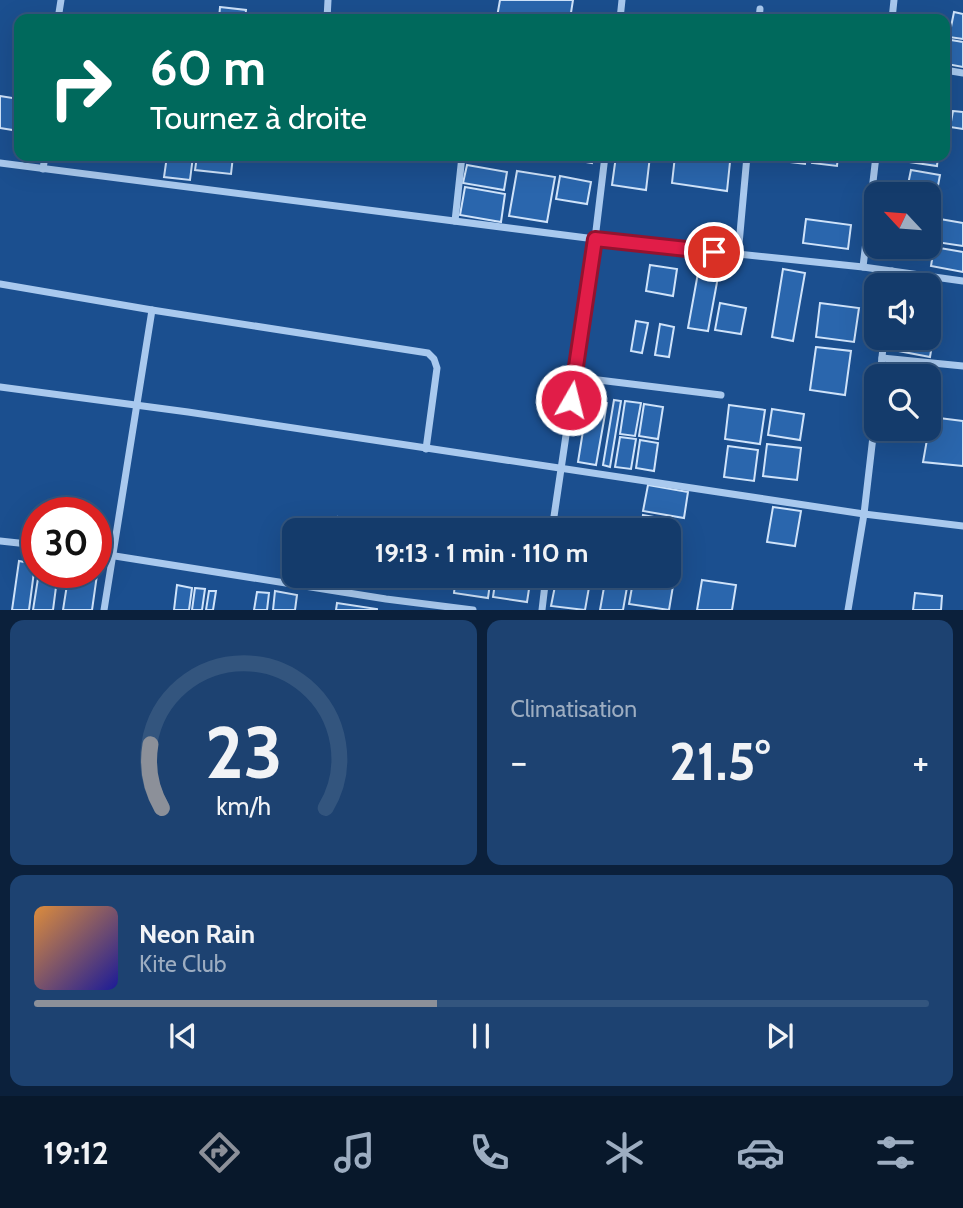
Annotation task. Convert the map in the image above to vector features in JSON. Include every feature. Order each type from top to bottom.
[{"type":"street","points":[[760,9],[760,14]]},
{"type":"street","points":[[43,169],[44,161]]},
{"type":"street","points":[[455,222],[461,161]]},
{"type":"street","points":[[554,518],[604,161]]},
{"type":"street","points":[[738,254],[747,161]]},
{"type":"street","points":[[863,267],[875,161]]},
{"type":"street","points":[[0,163],[455,222],[863,267],[963,281]]},
{"type":"street","points":[[0,284],[428,354],[434,359],[437,368],[426,449]]},
{"type":"street","points":[[152,310],[112,555],[386,599],[472,610]]},
{"type":"street","points":[[881,364],[883,350]]},
{"type":"street","points":[[882,358],[963,366]]},
{"type":"street","points":[[574,377],[720,395]]},
{"type":"street","points":[[0,387],[864,514],[963,526]]},
{"type":"street","points":[[848,610],[872,441]]},
{"type":"street","points":[[0,541],[21,543]]},
{"type":"street","points":[[104,610],[107,588]]},
{"type":"street","points":[[542,610],[545,588]]},
{"type":"street","points":[[384,610],[386,599]]},
{"type":"building","points":[[500,0],[573,0],[571,14],[498,14]]},
{"type":"building","points":[[220,7],[246,10],[246,14],[219,14]]},
{"type":"building","points":[[954,12],[963,14],[963,39],[950,37]]},
{"type":"building","points":[[951,40],[963,42],[963,67],[950,65]]},
{"type":"building","points":[[0,96],[14,98],[14,130],[0,128]]},
{"type":"building","points":[[953,111],[963,112],[963,129],[950,127]]},
{"type":"building","points":[[166,161],[192,161],[190,180],[164,177]]},
{"type":"building","points":[[196,161],[232,161],[231,174],[195,170]]},
{"type":"building","points":[[615,161],[649,161],[646,190],[612,185]]},
{"type":"building","points":[[674,161],[730,162],[727,191],[672,183]]},
{"type":"building","points":[[781,161],[805,161],[805,164]]},
{"type":"building","points":[[812,161],[838,161],[837,166]]},
{"type":"building","points":[[902,161],[938,161],[937,166]]},
{"type":"building","points":[[467,165],[507,172],[504,190],[463,183]]},
{"type":"building","points":[[911,170],[940,175],[939,182],[908,182]]},
{"type":"building","points":[[517,171],[555,177],[547,222],[509,216]]},
{"type":"building","points":[[560,176],[591,182],[587,204],[556,199]]},
{"type":"building","points":[[465,187],[505,194],[501,222],[460,215]]},
{"type":"building","points":[[806,219],[851,225],[848,249],[803,243]]},
{"type":"building","points":[[942,219],[963,223],[963,246],[942,243]]},
{"type":"building","points":[[942,248],[963,252],[963,272],[931,266],[932,259],[942,259]]},
{"type":"building","points":[[700,262],[720,266],[708,331],[688,328]]},
{"type":"building","points":[[650,265],[677,269],[673,296],[646,291]]},
{"type":"building","points":[[783,269],[805,273],[793,341],[772,337]]},
{"type":"building","points":[[720,303],[746,308],[741,334],[715,330]]},
{"type":"building","points":[[820,303],[859,308],[854,342],[816,337]]},
{"type":"building","points":[[636,321],[648,323],[642,353],[631,351]]},
{"type":"building","points":[[660,324],[674,327],[669,357],[655,355]]},
{"type":"building","points":[[816,347],[851,351],[845,395],[810,390]]},
{"type":"building","points":[[893,350],[931,350],[930,357]]},
{"type":"building","points":[[588,400],[607,403],[596,465],[578,462]]},
{"type":"building","points":[[614,400],[621,401],[610,467],[603,465]]},
{"type":"building","points":[[625,401],[641,403],[635,436],[620,434]]},
{"type":"building","points":[[644,404],[663,407],[658,439],[639,436]]},
{"type":"building","points":[[729,405],[765,410],[760,444],[725,439]]},
{"type":"building","points":[[772,409],[804,414],[800,440],[768,435]]},
{"type":"building","points":[[941,418],[963,421],[963,466],[923,462],[927,441],[941,441]]},
{"type":"building","points":[[620,437],[636,439],[631,469],[615,467]]},
{"type":"building","points":[[640,440],[658,443],[654,471],[636,468]]},
{"type":"building","points":[[767,444],[801,448],[797,480],[763,476]]},
{"type":"building","points":[[728,446],[758,450],[754,481],[724,477]]},
{"type":"building","points":[[648,485],[688,492],[684,518],[643,511]]},
{"type":"building","points":[[773,507],[801,511],[795,546],[767,542]]},
{"type":"building","points":[[19,561],[21,588],[32,588],[29,610],[12,610]]},
{"type":"building","points":[[702,580],[736,585],[732,610],[697,610]]},
{"type":"building","points":[[177,585],[192,588],[189,610],[174,610]]},
{"type":"building","points":[[36,588],[56,588],[53,610],[33,610]]},
{"type":"building","points":[[66,588],[95,588],[92,610],[63,610]]},
{"type":"building","points":[[195,588],[205,589],[202,610],[192,610]]},
{"type":"building","points":[[455,588],[489,588],[488,598],[454,593]]},
{"type":"building","points":[[494,588],[529,588],[527,602],[493,597]]},
{"type":"building","points":[[555,588],[589,588],[585,610],[551,606]]},
{"type":"building","points":[[604,588],[627,588],[623,610],[600,610]]},
{"type":"building","points":[[632,588],[673,588],[669,610],[629,604]]},
{"type":"building","points":[[209,591],[216,591],[213,610],[206,610]]},
{"type":"building","points":[[275,591],[297,595],[295,610],[273,610]]},
{"type":"building","points":[[257,592],[269,593],[267,610],[254,610]]},
{"type":"building","points":[[915,593],[942,596],[941,610],[913,610]]},
{"type":"building","points":[[337,603],[377,609],[377,610],[336,610]]},
{"type":"route","points":[[571,400],[595,239],[714,252]]}]
